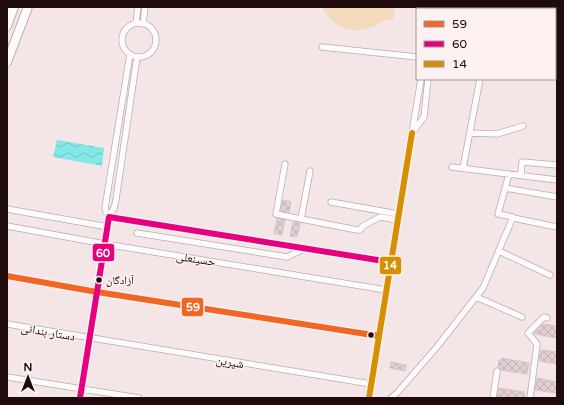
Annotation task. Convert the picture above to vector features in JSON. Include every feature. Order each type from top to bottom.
[{"type":"highway","points":[[7,26],[14,7]]},
{"type":"highway","points":[[7,62],[28,7]]},
{"type":"main road","points":[[369,398],[412,133]]},
{"type":"street","points":[[7,12],[9,7]]},
{"type":"street","points":[[136,23],[138,7]]},
{"type":"street","points":[[143,24],[145,7]]},
{"type":"street","points":[[136,23],[143,24],[152,29],[155,34],[156,46],[148,55],[137,57],[130,54],[124,48],[122,38],[127,28],[131,25],[136,23]]},
{"type":"street","points":[[322,47],[416,57]]},
{"type":"street","points":[[130,54],[105,208],[109,215],[390,262]]},
{"type":"street","points":[[80,398],[109,215],[114,209],[137,57]]},
{"type":"street","points":[[412,133],[421,80]]},
{"type":"street","points":[[412,133],[424,117],[428,80]]},
{"type":"street","points":[[463,168],[480,80]]},
{"type":"street","points":[[470,133],[496,134],[523,126]]},
{"type":"street","points":[[521,175],[522,162],[557,165]]},
{"type":"street","points":[[285,164],[276,214],[357,230],[360,230],[363,226],[380,217],[398,217]]},
{"type":"street","points":[[452,167],[557,180]]},
{"type":"street","points":[[300,219],[310,171]]},
{"type":"street","points":[[509,174],[498,214],[557,227]]},
{"type":"street","points":[[109,182],[118,183]]},
{"type":"street","points":[[505,188],[557,197]]},
{"type":"street","points":[[331,202],[398,217]]},
{"type":"street","points":[[7,209],[108,227]]},
{"type":"street","points":[[391,398],[436,348],[483,288],[513,218]]},
{"type":"street","name":"حسینعلی","points":[[7,226],[105,244],[386,290]]},
{"type":"street","points":[[137,233],[287,257],[304,248]]},
{"type":"street","points":[[499,251],[550,275]]},
{"type":"street","points":[[7,276],[97,292],[379,336]]},
{"type":"street","points":[[476,297],[522,317]]},
{"type":"street","points":[[530,398],[537,344],[528,333],[544,316],[547,318]]},
{"type":"street","name":"دستار بندانی","points":[[7,324],[90,339]]},
{"type":"street","name":"شیرین","points":[[90,339],[371,384]]},
{"type":"street","points":[[493,398],[497,371]]},
{"type":"street","points":[[7,376],[140,398]]},
{"type":"shaded area","points":[[322,7],[395,7],[393,20],[386,19],[368,29],[350,30],[335,23]]},
{"type":"water","points":[[57,140],[104,148],[102,166],[53,157]]},
{"type":"building","points":[[283,200],[291,202],[289,212],[281,211]]},
{"type":"building","points":[[277,218],[285,220],[282,235],[274,234]]},
{"type":"building","points":[[293,222],[300,223],[297,237],[290,236]]},
{"type":"building","points":[[543,324],[557,326],[557,338],[535,334],[534,333]]},
{"type":"building","points":[[541,350],[557,352],[557,364],[539,361]]},
{"type":"building","points":[[502,358],[529,363],[527,374],[501,370],[498,367],[499,360]]},
{"type":"building","points":[[391,362],[406,365],[405,371],[390,368]]},
{"type":"building","points":[[537,378],[557,382],[557,393],[535,390]]},
{"type":"building","points":[[499,388],[525,392],[524,398],[497,398]]},
{"type":"transit line","name":"14","points":[[369,398],[412,133]]},
{"type":"transit line","name":"60","points":[[80,398],[109,217],[390,262]]},
{"type":"transit line","name":"59","points":[[7,276],[97,292],[379,336]]},
{"type":"place","name":"آزادگان","points":[[99,280]]}]
